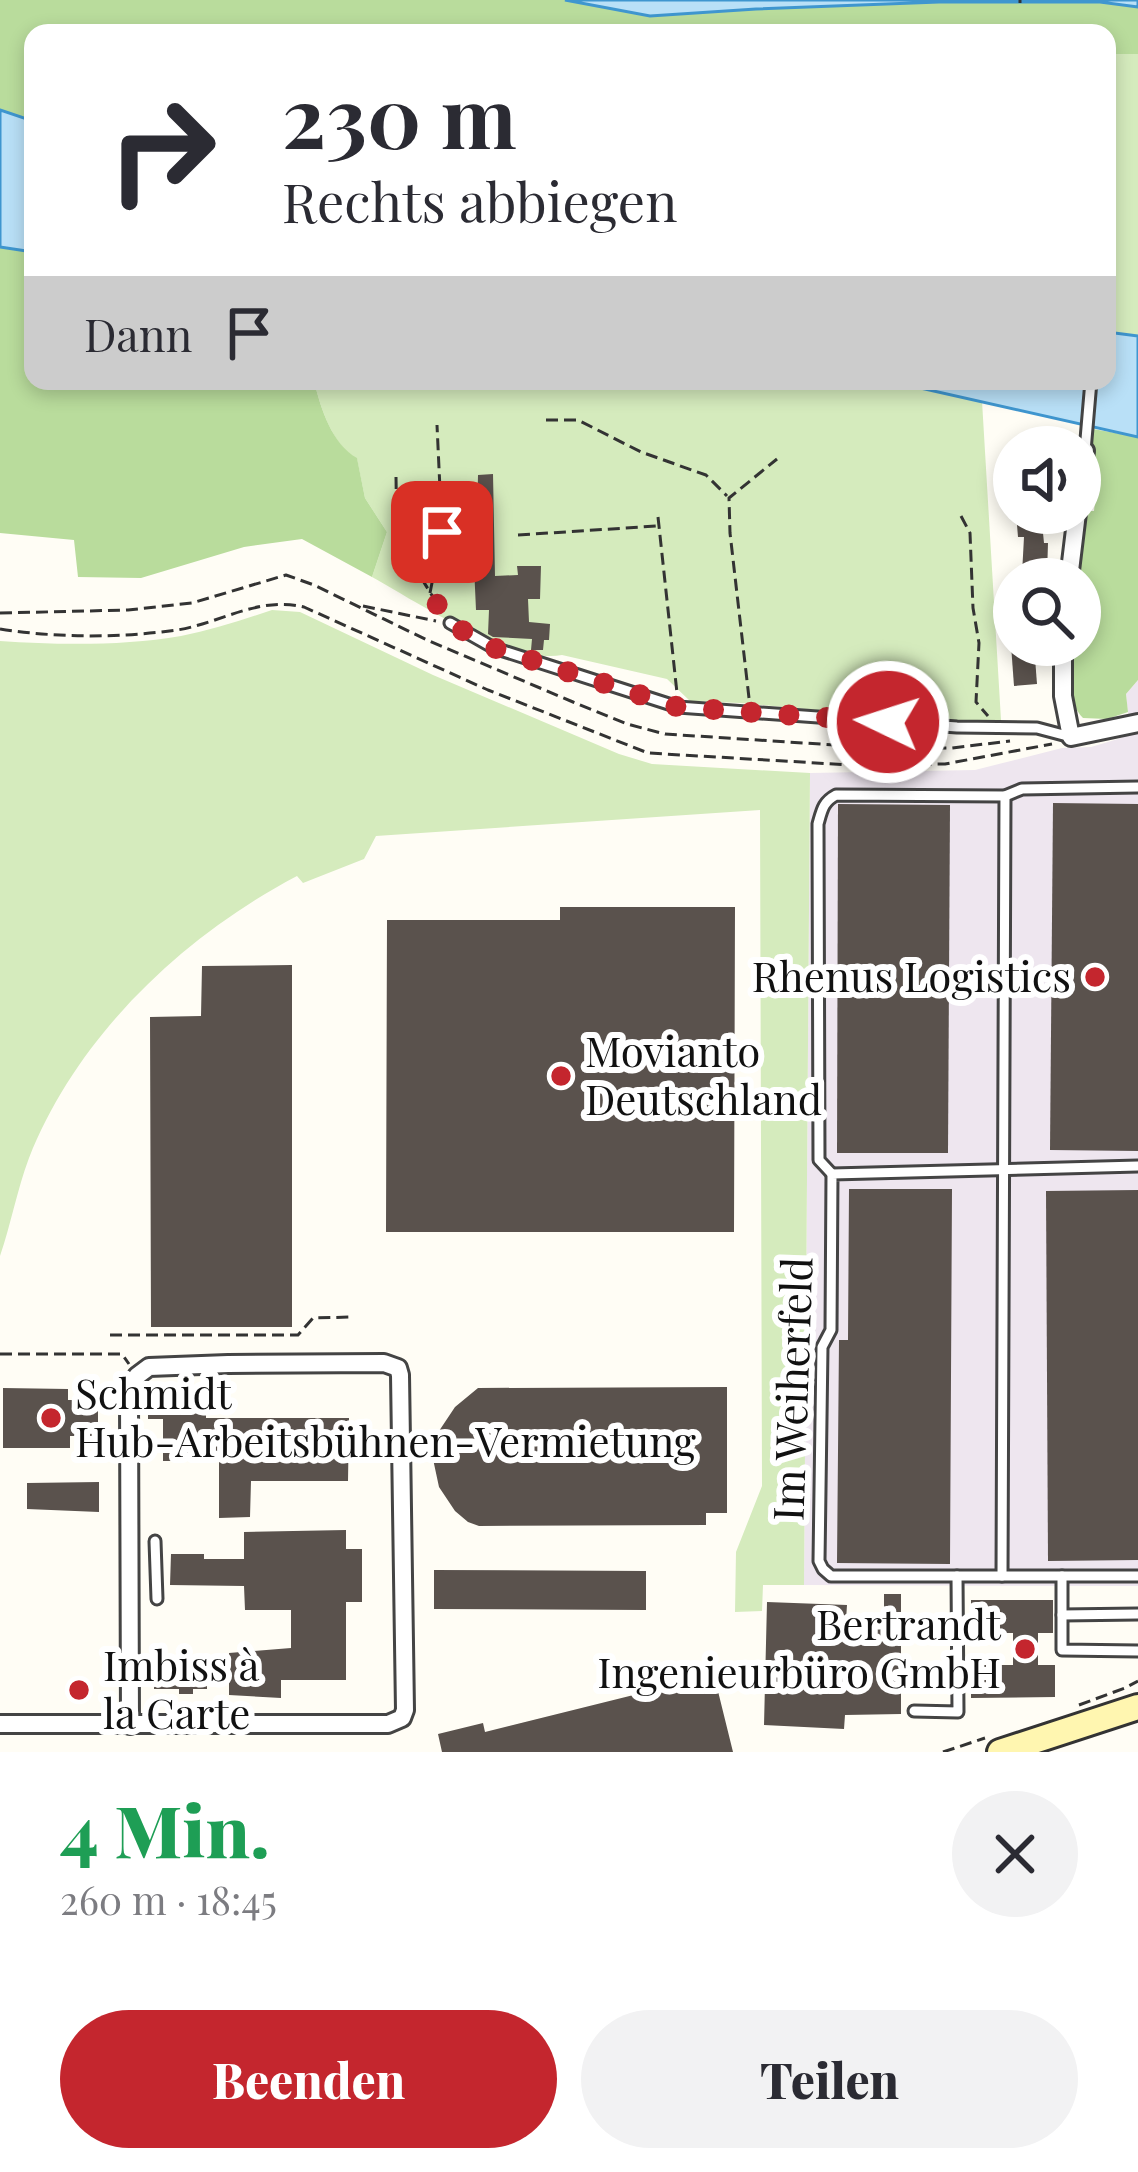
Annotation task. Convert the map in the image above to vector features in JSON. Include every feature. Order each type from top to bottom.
[{"type":"main road","points":[[1000,1752],[1133,1711]]},
{"type":"street","points":[[1064,666],[1063,696],[1071,737],[1138,723]]},
{"type":"street","points":[[0,1724],[130,1725],[388,1724],[402,1718],[398,1368],[384,1363],[228,1364],[149,1367],[137,1376],[129,1394],[130,1725]]},
{"type":"lane","points":[[1087,426],[1089,390]]},
{"type":"lane","points":[[449,623],[494,648],[678,707],[1037,728],[1071,737]]},
{"type":"lane","name":"Im Weiherfeld","points":[[1138,788],[1022,789],[1005,796],[836,795],[822,807],[818,824],[819,1160],[832,1174],[831,1330],[822,1347],[819,1561],[831,1576],[1138,1576]]},
{"type":"lane","points":[[1002,1576],[1005,796]]},
{"type":"lane","points":[[832,1174],[1138,1166]]},
{"type":"lane","points":[[155,1540],[157,1600]]},
{"type":"lane","points":[[914,1711],[958,1712],[958,1576]]},
{"type":"lane","points":[[1062,1576],[1062,1650],[1138,1651]]},
{"type":"lane","points":[[1062,1615],[1138,1614]]},
{"type":"path","points":[[546,420],[578,419],[640,452],[706,475],[729,498],[750,712]]},
{"type":"path","points":[[430,593],[442,532],[437,425]]},
{"type":"path","points":[[729,498],[777,459]]},
{"type":"path","points":[[396,477],[397,538],[449,623]]},
{"type":"path","points":[[961,516],[970,533],[979,643],[976,702],[1004,728]]},
{"type":"path","points":[[658,517],[678,707]]},
{"type":"path","points":[[518,535],[659,526]]},
{"type":"path","points":[[0,613],[128,610],[192,603],[286,575],[591,709],[665,734],[896,749],[1016,740]]},
{"type":"path","points":[[0,629],[148,633],[184,629],[261,605],[290,604],[564,722],[649,753],[851,766],[945,764],[1071,737]]},
{"type":"path","points":[[354,604],[449,623]]},
{"type":"path","points":[[1043,738],[1071,737]]},
{"type":"path","points":[[110,1335],[298,1335],[313,1318],[351,1317]]},
{"type":"path","points":[[0,1354],[122,1354],[137,1376]]},
{"type":"shaded area","points":[[1138,680],[1138,1586],[804,1585],[810,773],[975,770],[1062,748],[1091,747],[1130,734],[1126,694]]},
{"type":"green space","points":[[0,0],[565,0],[650,16],[939,2],[1100,2],[1138,7],[1138,54],[1116,54],[1116,24],[24,24],[24,118],[0,110]]},
{"type":"green space","points":[[1116,54],[1138,54],[1138,336],[1116,333]]},
{"type":"green space","points":[[0,247],[24,251],[24,390],[316,390],[329,425],[357,458],[365,498],[387,532],[372,577],[302,539],[244,547],[141,578],[78,577],[74,540],[0,533]]},
{"type":"green space","points":[[316,390],[924,390],[982,401],[993,666],[998,666],[1001,720],[924,720],[690,701],[667,679],[562,655],[541,656],[492,641],[372,577],[387,532],[365,498],[357,459],[329,425]]},
{"type":"green space","points":[[1101,430],[1138,437],[1138,680],[1126,694],[1128,712],[1107,719],[1083,718],[1070,693],[1068,666],[1101,666],[1101,558],[1076,558],[1080,534],[1101,534]]},
{"type":"green space","points":[[272,610],[300,612],[433,675],[652,764],[810,773],[804,1585],[763,1585],[762,1611],[735,1612],[736,1552],[762,1486],[760,810],[376,836],[364,859],[303,883],[297,876],[255,900],[175,959],[138,994],[75,1071],[29,1158],[0,1256],[0,641],[91,644],[159,639]]},
{"type":"water","points":[[565,0],[1138,0],[1138,7],[1100,2],[939,2],[650,16]]},
{"type":"water","points":[[0,110],[24,118],[24,251],[0,247]]},
{"type":"water","points":[[1116,333],[1138,336],[1138,437],[929,390],[1116,390]]},
{"type":"building","points":[[493,474],[495,576],[518,575],[517,566],[541,566],[540,599],[528,599],[529,622],[550,624],[543,650],[531,650],[532,639],[493,637],[488,634],[489,610],[476,610],[472,522],[477,522],[478,475]]},
{"type":"building","points":[[1043,534],[1048,558],[1023,558],[1024,537],[1018,537]]},
{"type":"building","points":[[1013,666],[1036,666],[1037,684],[1014,686]]},
{"type":"building","name":"Rhenus Logistics","points":[[1053,803],[1138,804],[1138,1151],[1050,1150]]},
{"type":"building","points":[[838,804],[950,805],[948,1153],[837,1153]]},
{"type":"building","name":"Movianto Deutschland","points":[[560,907],[735,907],[734,1232],[386,1232],[387,920],[560,920]]},
{"type":"building","points":[[292,965],[292,1327],[151,1327],[150,1017],[201,1016],[202,966]]},
{"type":"building","points":[[849,1189],[952,1189],[950,1564],[837,1563],[839,1340],[848,1340]]},
{"type":"building","points":[[1138,1190],[1138,1560],[1048,1561],[1046,1191]]},
{"type":"building","points":[[727,1387],[727,1513],[706,1513],[706,1525],[479,1526],[455,1511],[439,1487],[433,1459],[439,1431],[455,1407],[478,1388]]},
{"type":"building","name":"Schmidt Hub-Arbeitsbühnen-Vermietung","points":[[3,1388],[68,1389],[68,1400],[98,1400],[98,1436],[70,1436],[70,1448],[3,1448]]},
{"type":"building","points":[[148,1391],[160,1391],[160,1397],[206,1396],[206,1418],[349,1418],[348,1481],[251,1481],[250,1517],[219,1518],[219,1461],[163,1461],[163,1419],[148,1419]]},
{"type":"building","points":[[99,1482],[99,1512],[27,1509],[27,1483]]},
{"type":"building","points":[[346,1530],[346,1549],[362,1549],[362,1602],[346,1602],[346,1680],[281,1680],[281,1698],[229,1695],[229,1653],[291,1648],[291,1610],[245,1610],[244,1586],[170,1585],[171,1554],[244,1559],[244,1532]]},
{"type":"building","points":[[434,1570],[646,1571],[646,1610],[434,1609]]},
{"type":"building","points":[[884,1594],[901,1594],[901,1714],[845,1715],[844,1729],[764,1725],[767,1602],[847,1605],[846,1620],[884,1619]]},
{"type":"building","name":"Bertrandt Ingenieurbüro GmbH","points":[[971,1600],[1053,1600],[1053,1633],[1038,1633],[1038,1665],[1055,1665],[1055,1697],[971,1698],[971,1665],[1013,1665],[1013,1633],[971,1633]]},
{"type":"building","points":[[155,1661],[207,1661],[207,1689],[179,1694],[179,1689],[154,1689]]},
{"type":"building","points":[[714,1675],[733,1752],[442,1752],[438,1734],[483,1723],[485,1732]]},
{"type":"place","name":"Rhenus Logistics","points":[[1095,977]]},
{"type":"place","name":"Movianto Deutschland","points":[[561,1076]]},
{"type":"place","name":"Schmidt Hub-Arbeitsbühnen-Vermietung","points":[[51,1418]]},
{"type":"place","name":"Bertrandt Ingenieurbüro GmbH","points":[[1025,1649]]},
{"type":"place","name":"Imbiss à la Carte","points":[[79,1690]]},
{"type":"route","points":[[442,532],[430,593],[449,623],[494,648],[678,707],[888,722]]}]
